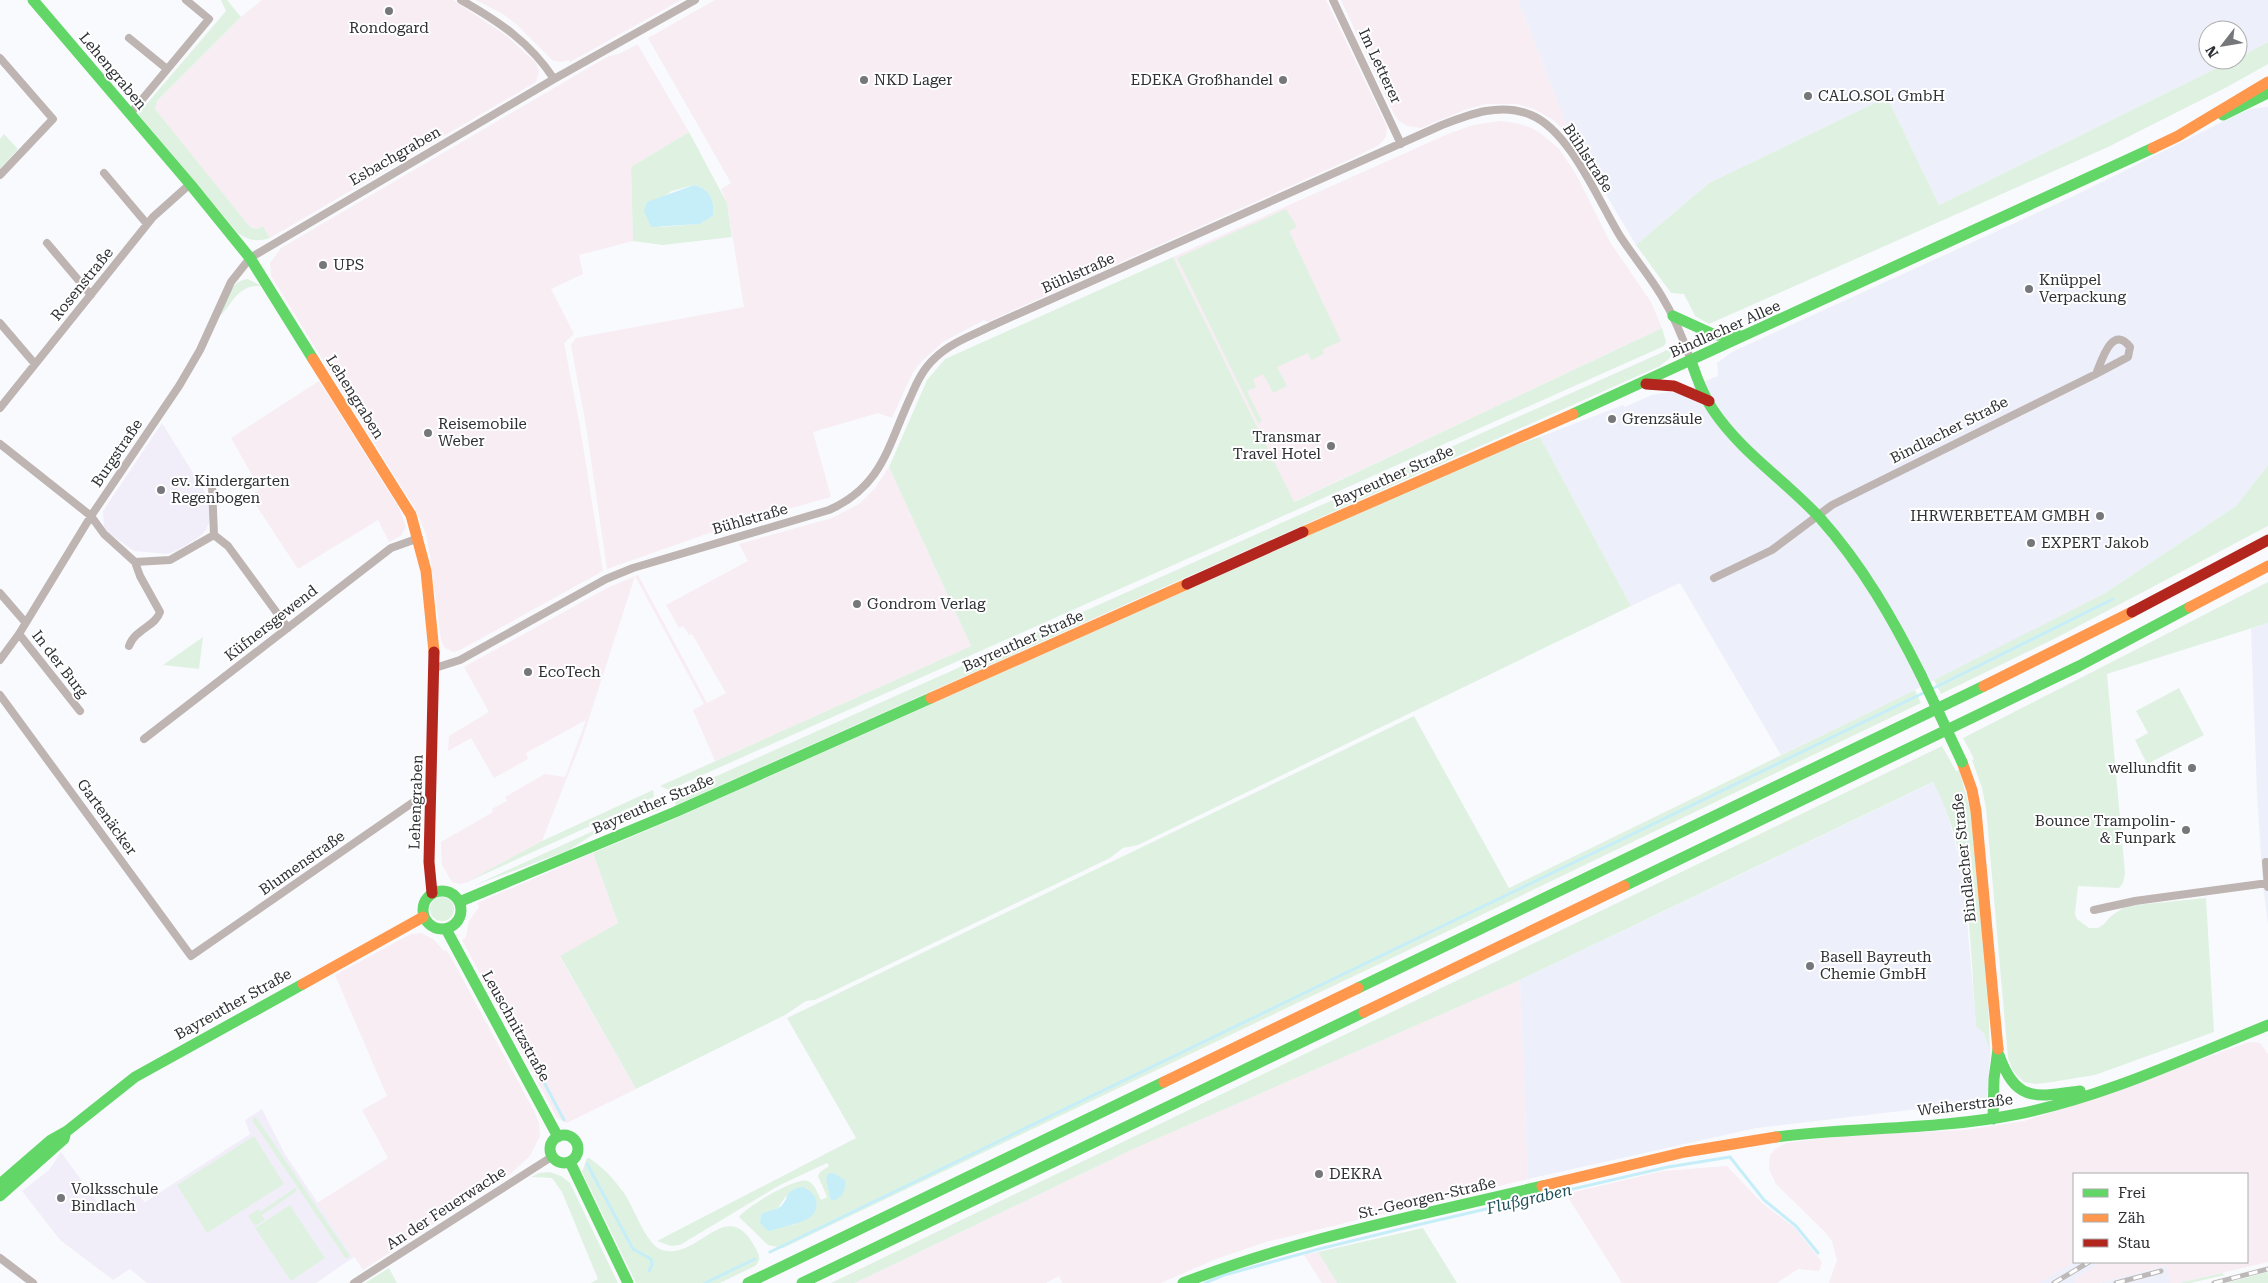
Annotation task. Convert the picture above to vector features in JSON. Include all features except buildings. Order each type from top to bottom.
[{"type":"main road","name":"Lehengraben","points":[[33,0],[190,184],[250,258],[410,515],[419,538],[428,578],[435,668],[429,862],[432,894]]},
{"type":"main road","points":[[2178,136],[2238,98],[2268,82]]},
{"type":"main road","points":[[2178,136],[2268,93]]},
{"type":"main road","name":"Bindlacher Allee","points":[[1598,403],[2178,136]]},
{"type":"main road","points":[[1673,316],[1715,336],[1747,336]]},
{"type":"main road","name":"Bindlacher Straße","points":[[1691,361],[1699,384],[1721,421],[1838,538],[1879,595],[1921,675],[1962,762],[1972,790],[1979,837],[1998,1048],[1994,1079],[1993,1119]]},
{"type":"main road","points":[[1642,384],[1674,386],[1709,401]]},
{"type":"main road","name":"Bayreuther Straße","points":[[459,902],[670,814],[1422,479],[1598,403]]},
{"type":"main road","points":[[748,1283],[2062,648],[2268,540]]},
{"type":"main road","points":[[802,1283],[2079,666],[2268,566]]},
{"type":"main road","points":[[438,891],[450,893],[459,902],[460,916],[455,924],[446,929],[441,930],[430,926],[423,917],[422,906],[428,897],[438,891]]},
{"type":"main road","name":"Bayreuther Straße","points":[[0,1184],[50,1140],[67,1131],[142,1072],[423,917]]},
{"type":"main road","name":"Leuschnitzstraße","points":[[446,929],[558,1137]]},
{"type":"main road","name":"Weiherstraße","points":[[1682,1153],[1758,1140],[1840,1130],[1993,1119],[2051,1106],[2106,1088],[2268,1025]]},
{"type":"main road","points":[[1998,1048],[2008,1080],[2013,1086],[2030,1095],[2041,1096],[2106,1088]]},
{"type":"main road","name":"Bayreuther Straße","points":[[0,1196],[64,1139],[67,1131]]},
{"type":"main road","points":[[570,1136],[577,1145],[577,1154],[570,1162],[558,1161],[553,1156],[551,1144],[558,1137],[570,1136]]},
{"type":"main road","name":"St.-Georgen-Straße","points":[[1183,1283],[1235,1262],[1308,1242],[1682,1153]]},
{"type":"main road","points":[[570,1162],[628,1283]]},
{"type":"street","points":[[130,114],[209,19],[186,0]]},
{"type":"street","points":[[461,0],[512,31],[531,48],[554,79]]},
{"type":"street","name":"Esbachgraben","points":[[250,258],[554,79],[695,0]]},
{"type":"street","name":"Im Letterer","points":[[1333,0],[1401,144]]},
{"type":"street","points":[[129,38],[167,69]]},
{"type":"street","points":[[0,58],[53,119],[0,175]]},
{"type":"street","name":"Bühlstraße","points":[[435,668],[460,660],[606,579],[633,568],[841,505],[862,491],[877,471],[920,377],[935,357],[947,348],[991,326],[1442,125],[1483,110],[1515,111],[1530,114],[1549,125],[1564,142],[1620,236],[1662,296],[1673,316],[1691,361]]},
{"type":"street","points":[[104,173],[148,224]]},
{"type":"street","name":"Rosenstraße","points":[[0,408],[148,224],[164,206],[190,184]]},
{"type":"street","points":[[47,243],[91,295]]},
{"type":"street","name":"Burgstraße","points":[[0,660],[91,516],[179,386],[200,350],[231,282],[250,258]]},
{"type":"street","points":[[0,322],[35,364]]},
{"type":"street","name":"Bindlacher Straße","points":[[1714,578],[1772,550],[1818,516],[1850,496],[2096,374],[2128,357],[2130,347],[2126,342],[2121,339],[2115,339],[2110,343],[2096,374]]},
{"type":"street","points":[[0,444],[91,516],[104,534],[135,562],[140,576],[160,612],[157,618],[133,636],[130,646]]},
{"type":"street","points":[[212,486],[214,535],[228,546],[288,628]]},
{"type":"street","points":[[135,562],[170,560],[214,535]]},
{"type":"street","name":"Küfnersgewend","points":[[144,739],[391,548],[419,538]]},
{"type":"street","points":[[0,593],[25,622]]},
{"type":"street","name":"In der Burg","points":[[18,634],[80,711]]},
{"type":"street","name":"Gartenäcker","points":[[0,695],[191,956]]},
{"type":"street","name":"Blumenstraße","points":[[191,956],[412,803],[431,801]]},
{"type":"street","points":[[2266,862],[2268,887]]},
{"type":"street","points":[[2094,910],[2135,901],[2268,883]]},
{"type":"street","name":"An der Feuerwache","points":[[354,1283],[553,1156]]},
{"type":"street","points":[[0,1258],[33,1283]]},
{"type":"shaded area","points":[[262,0],[453,0],[507,36],[536,63],[539,71],[536,82],[270,238],[263,226],[257,229],[250,227],[155,109],[157,101],[241,17]]},
{"type":"shaded area","points":[[476,0],[681,0],[570,62],[569,60],[560,62],[552,60],[516,24],[503,14]]},
{"type":"shaded area","points":[[715,0],[1326,0],[1387,127],[1386,137],[1379,145],[1351,159],[987,322],[984,320],[943,342],[920,363],[912,374],[892,418],[878,413],[813,432],[831,497],[735,524],[607,569],[586,426],[571,345],[576,338],[744,307],[727,203],[721,189],[731,183],[648,38]]},
{"type":"shaded area","points":[[1341,0],[1518,0],[1571,136],[1552,119],[1534,109],[1517,104],[1486,104],[1467,109],[1421,128],[1407,126],[1399,121],[1394,114]]},
{"type":"shaded area","points":[[1518,0],[2268,0],[2268,42],[2248,53],[2248,20],[2198,20],[2198,70],[2213,70],[1939,205],[1887,97],[1709,183],[1636,245],[1571,136]]},
{"type":"shaded area","points":[[638,45],[689,132],[631,167],[633,241],[579,255],[583,274],[551,289],[574,334],[564,343],[580,427],[603,571],[460,650],[453,652],[444,647],[441,640],[430,555],[426,534],[417,512],[271,276],[270,263],[281,248],[607,57],[621,53]]},
{"type":"shaded area","points":[[2268,107],[2268,465],[2236,506],[2105,593],[1915,690],[1781,755],[1680,583],[1631,606],[1540,437],[1623,405],[1625,407],[1652,395],[1669,392],[1676,393],[1718,376],[1717,363],[1732,352],[2076,195],[2230,118],[2250,109]]},
{"type":"shaded area","points":[[1500,121],[1529,127],[1539,132],[1559,149],[1576,174],[1610,242],[1651,302],[1662,328],[1293,502],[1173,257],[1448,134],[1473,125]]},
{"type":"shaded area","points":[[319,381],[399,508],[406,527],[401,536],[389,542],[378,520],[298,569],[250,496],[260,489],[231,438]]},
{"type":"shaded area","name":"ev. Kindergarten Regenbogen","points":[[162,423],[210,503],[210,520],[206,530],[198,538],[167,554],[134,551],[104,528],[103,511]]},
{"type":"shaded area","points":[[889,467],[971,646],[715,761],[693,710],[704,704],[635,576],[638,575],[707,703],[726,693],[692,634],[689,635],[683,626],[679,628],[666,605],[748,561],[739,544],[832,518],[859,504],[875,488]]},
{"type":"shaded area","points":[[635,576],[582,740],[542,841],[468,882],[461,884],[452,882],[442,865],[441,842],[493,812],[492,809],[507,801],[505,797],[545,774],[565,777],[586,720],[526,753],[528,759],[494,778],[471,738],[448,751],[449,736],[489,712],[464,667],[609,587]]},
{"type":"shaded area","points":[[2268,623],[2268,924],[2263,886],[2257,793],[2251,629]]},
{"type":"shaded area","points":[[1934,782],[1947,811],[1963,874],[1976,1025],[1984,1034],[1990,1052],[1988,1092],[1985,1101],[1756,1128],[1528,1179],[1520,980]]},
{"type":"shaded area","points":[[593,853],[618,923],[560,957],[636,1089],[567,1123],[557,1118],[462,940],[466,937],[469,921],[479,907],[477,903]]},
{"type":"shaded area","points":[[421,933],[433,939],[444,951],[446,950],[452,959],[534,1111],[539,1123],[540,1136],[530,1156],[510,1174],[363,1270],[317,1203],[388,1158],[362,1110],[387,1096],[335,975],[411,934]]},
{"type":"shaded area","points":[[1520,980],[1528,1179],[1266,1242],[1216,1259],[1161,1283],[1062,1283],[1059,1276],[1046,1283],[855,1283],[1131,1150]]},
{"type":"shaded area","points":[[2249,1042],[2260,1043],[2268,1054],[2268,1262],[2179,1283],[2170,1283],[2165,1266],[2099,1283],[2076,1283],[2075,1278],[2095,1266],[2094,1263],[2248,1263],[2248,1173],[2073,1173],[2074,1263],[2047,1279],[2038,1283],[1829,1283],[1837,1260],[1832,1241],[1776,1184],[1769,1169],[1770,1155],[1775,1149],[1786,1143],[1839,1136],[1966,1130],[2024,1121],[2087,1101]]},
{"type":"shaded area","name":"Volksschule Bindlach","points":[[262,1109],[285,1154],[354,1257],[316,1283],[147,1283],[130,1269],[113,1280],[60,1240],[22,1191],[49,1170],[61,1152],[106,1214],[137,1193],[145,1202],[250,1134],[245,1120]]},
{"type":"shaded area","points":[[1727,1166],[1762,1203],[1795,1228],[1822,1262],[1819,1271],[1798,1269],[1777,1283],[1622,1283],[1566,1194],[1663,1171]]},
{"type":"shaded area","points":[[1318,1252],[1337,1283],[1322,1283],[1304,1255]]},
{"type":"shaded area","points":[[2074,1263],[2094,1263],[2096,1266],[2075,1278],[2076,1283],[2038,1283]]},
{"type":"shaded area","points":[[2166,1266],[2170,1283],[2099,1283]]},
{"type":"green space","points":[[221,0],[227,0],[241,17],[157,101],[155,109],[250,227],[257,229],[263,226],[270,238],[265,239],[249,239],[237,232],[138,114],[226,11]]},
{"type":"green space","points":[[2268,42],[2268,64],[2229,86],[2108,147],[1709,324],[1695,316],[1684,294],[1671,293],[1636,245],[1709,183],[1887,97],[1939,205],[2213,70],[2248,70],[2248,53]]},
{"type":"green space","points":[[689,132],[727,203],[732,237],[663,245],[633,241],[631,167]],"holes":[[[694,185],[704,189],[712,200],[713,216],[700,224],[660,227],[661,198],[672,191]]]},
{"type":"green space","points":[[4,134],[18,149],[0,169],[0,139]]},
{"type":"green space","points":[[1286,209],[1297,227],[1289,231],[1341,341],[1323,349],[1324,354],[1311,360],[1308,353],[1277,367],[1287,386],[1273,393],[1263,374],[1253,379],[1256,387],[1247,391],[1262,421],[1258,423],[1177,258]]},
{"type":"green space","points":[[1173,257],[1294,502],[1662,328],[1666,342],[1664,346],[669,790],[660,786],[971,646],[889,467],[927,380],[945,359]]},
{"type":"green space","points":[[248,279],[261,286],[240,292],[218,318],[228,293],[236,284]]},
{"type":"green space","points":[[1674,347],[1670,358],[1660,366],[676,805],[672,796]]},
{"type":"green space","points":[[1540,437],[1631,606],[1138,845],[1123,848],[1110,858],[815,1000],[806,1001],[785,1015],[636,1089],[560,956],[618,923],[593,853],[674,819],[1424,484],[1507,448]]},
{"type":"green space","points":[[2268,465],[2268,526],[2056,638],[1941,694],[1934,680],[2105,593],[2236,506]]},
{"type":"green space","points":[[2268,582],[2268,623],[2107,674],[2125,873],[2123,883],[2119,888],[2078,886],[2075,914],[2077,919],[2089,928],[2098,928],[2126,906],[2206,898],[2214,1032],[2095,1075],[2036,1084],[2024,1082],[2013,1071],[2008,1058],[1986,808],[1982,788],[1972,760],[1974,759],[1963,738]]},
{"type":"green space","points":[[203,637],[199,669],[163,665]]},
{"type":"green space","points":[[2179,688],[2204,735],[2147,764],[2135,740],[2148,733],[2136,711]]},
{"type":"green space","points":[[1915,690],[1921,703],[783,1248],[768,1245],[739,1217],[751,1206],[772,1193],[802,1181],[808,1181],[813,1184],[821,1200],[827,1197],[818,1176],[820,1172],[829,1166],[827,1163],[780,1185],[680,1245],[671,1246],[657,1241],[856,1138],[787,1018],[1414,716],[1509,888]],"holes":[[[786,1196],[797,1224],[780,1227],[760,1223],[761,1214],[778,1208]]]},
{"type":"green space","points":[[1942,746],[1956,771],[1959,770],[1971,812],[1988,997],[1990,1052],[1984,1034],[1976,1026],[1970,933],[1962,869],[1946,809],[1933,782],[1520,980],[1131,1150],[855,1283],[831,1283]]},
{"type":"green space","points":[[653,790],[654,797],[467,882],[542,841]]},
{"type":"green space","points":[[650,805],[658,805],[660,810],[622,822],[594,834],[569,850],[473,886]]},
{"type":"green space","points":[[442,897],[447,898],[453,904],[453,914],[447,920],[442,921],[437,920],[431,914],[430,909],[431,904],[437,898]]},
{"type":"green space","points":[[256,1117],[350,1256],[346,1259],[252,1120]]},
{"type":"green space","points":[[254,1136],[284,1184],[207,1233],[177,1185]]},
{"type":"green space","points":[[587,1158],[604,1170],[620,1188],[656,1247],[662,1250],[675,1251],[723,1227],[734,1227],[745,1233],[756,1249],[759,1256],[758,1262],[755,1266],[720,1283],[636,1283],[582,1172]]},
{"type":"green space","points":[[550,1172],[561,1176],[570,1183],[618,1283],[591,1283],[598,1279],[562,1192],[552,1178],[531,1177],[539,1173]]},
{"type":"green space","points":[[295,1188],[297,1191],[262,1215],[265,1220],[255,1226],[248,1216],[258,1209],[260,1212]]},
{"type":"green space","points":[[290,1205],[325,1258],[291,1281],[255,1228]]},
{"type":"green space","points":[[1423,1228],[1457,1283],[1337,1283],[1318,1252]]},
{"type":"green space","points":[[389,1268],[397,1283],[365,1283]]},
{"type":"green space","points":[[2268,1272],[2268,1283],[2226,1283]]},
{"type":"green space","points":[[2222,1273],[2225,1275],[2190,1283],[2179,1283]]},
{"type":"water","points":[[694,185],[704,189],[710,196],[714,210],[713,216],[700,224],[651,227],[644,211],[647,202]]},
{"type":"water","points":[[833,1173],[845,1180],[845,1184],[841,1196],[831,1201],[826,1179],[828,1174]]},
{"type":"water","points":[[803,1187],[811,1192],[816,1200],[816,1208],[813,1214],[801,1222],[768,1231],[760,1223],[761,1214],[780,1207],[790,1192]]},
{"type":"waterway","points":[[770,1252],[1942,684],[2113,599]]},
{"type":"waterway","name":"Lehengraben","points":[[521,1039],[564,1120]]},
{"type":"waterway","name":"Flußgraben","points":[[1205,1283],[1224,1275],[1319,1249],[1417,1225],[1668,1167],[1730,1157],[1764,1200],[1796,1226],[1818,1253]]},
{"type":"waterway","name":"Lehengraben","points":[[587,1164],[633,1249],[651,1259],[652,1265],[649,1271]]},
{"type":"waterway","points":[[705,1283],[755,1259]]},
{"type":"railway","points":[[2054,1283],[2087,1263]]},
{"type":"railway","points":[[2214,1283],[2268,1269]]},
{"type":"railway","points":[[2116,1283],[2161,1271]]},
{"type":"traffic: fast","points":[[33,0],[190,184],[250,258],[313,359]]},
{"type":"traffic: fast","points":[[2223,115],[2268,93]]},
{"type":"traffic: fast","points":[[1573,414],[2153,148]]},
{"type":"traffic: fast","points":[[1673,316],[1715,335],[1743,336]]},
{"type":"traffic: fast","points":[[1691,361],[1706,398],[1724,425],[1750,453],[1807,504],[1850,554],[1888,613],[1921,675]]},
{"type":"traffic: fast","points":[[1624,886],[2079,666],[2190,607]]},
{"type":"traffic: fast","points":[[1921,675],[1962,762]]},
{"type":"traffic: fast","points":[[1358,988],[1984,686]]},
{"type":"traffic: fast","points":[[459,902],[675,812],[931,698]]},
{"type":"traffic: fast","points":[[442,891],[456,896],[461,910],[456,924],[442,929],[428,924],[423,910],[428,896],[442,891]]},
{"type":"traffic: fast","points":[[446,929],[558,1137]]},
{"type":"traffic: fast","points":[[0,1184],[51,1140],[67,1131],[135,1077],[303,984]]},
{"type":"traffic: fast","points":[[802,1283],[1364,1012]]},
{"type":"traffic: fast","points":[[1776,1137],[1958,1123],[2050,1107],[2144,1076],[2268,1025]]},
{"type":"traffic: fast","points":[[1993,1119],[1994,1079],[1998,1049]]},
{"type":"traffic: fast","points":[[1999,1055],[2006,1071],[2020,1089],[2040,1095],[2080,1091]]},
{"type":"traffic: fast","points":[[748,1283],[1164,1082]]},
{"type":"traffic: fast","points":[[0,1196],[64,1139],[65,1135]]},
{"type":"traffic: fast","points":[[564,1135],[574,1139],[578,1149],[574,1159],[564,1163],[554,1159],[550,1149],[554,1139],[564,1135]]},
{"type":"traffic: fast","points":[[570,1162],[628,1283]]},
{"type":"traffic: fast","points":[[1183,1283],[1227,1267],[1316,1240],[1542,1186]]},
{"type":"traffic: slow","points":[[2153,148],[2178,136],[2268,82]]},
{"type":"traffic: slow","points":[[313,359],[411,515],[426,571],[434,652]]},
{"type":"traffic: slow","points":[[1303,532],[1573,414]]},
{"type":"traffic: slow","points":[[2190,607],[2268,566]]},
{"type":"traffic: slow","points":[[931,698],[1187,584]]},
{"type":"traffic: slow","points":[[1984,686],[2132,612]]},
{"type":"traffic: slow","points":[[1962,762],[1972,790],[1976,811],[1998,1049]]},
{"type":"traffic: slow","points":[[1364,1012],[1624,886]]},
{"type":"traffic: slow","points":[[303,984],[423,917]]},
{"type":"traffic: slow","points":[[1164,1082],[1358,988]]},
{"type":"traffic: slow","points":[[1542,1186],[1685,1152],[1776,1137]]},
{"type":"traffic: jam","points":[[1646,384],[1674,386],[1709,401]]},
{"type":"traffic: jam","points":[[1187,584],[1303,532]]},
{"type":"traffic: jam","points":[[2132,612],[2268,540]]},
{"type":"traffic: jam","points":[[432,893],[429,862],[434,652]]},
{"type":"place","name":"Rondogard","points":[[389,11]]},
{"type":"place","name":"NKD Lager","points":[[864,80]]},
{"type":"place","name":"EDEKA Großhandel","points":[[1283,80]]},
{"type":"place","name":"CALO.SOL GmbH","points":[[1808,96]]},
{"type":"place","name":"UPS","points":[[323,265]]},
{"type":"place","name":"Knüppel Verpackung","points":[[2029,289]]},
{"type":"place","name":"Grenzsäule","points":[[1612,419]]},
{"type":"place","name":"Reisemobile Weber","points":[[428,433]]},
{"type":"place","name":"Transmar Travel Hotel","points":[[1331,446]]},
{"type":"place","name":"ev. Kindergarten Regenbogen","points":[[161,490]]},
{"type":"place","name":"IHRWERBETEAM GMBH","points":[[2100,516]]},
{"type":"place","name":"EXPERT Jakob","points":[[2031,543]]},
{"type":"place","name":"Gondrom Verlag","points":[[857,604]]},
{"type":"place","name":"EcoTech","points":[[528,672]]},
{"type":"place","name":"wellundfit","points":[[2192,768]]},
{"type":"place","name":"Bounce Trampolin- & Funpark","points":[[2186,830]]},
{"type":"place","name":"Basell Bayreuth Chemie GmbH","points":[[1810,966]]},
{"type":"place","name":"DEKRA","points":[[1319,1174]]},
{"type":"place","name":"Volksschule Bindlach","points":[[61,1198]]}]
